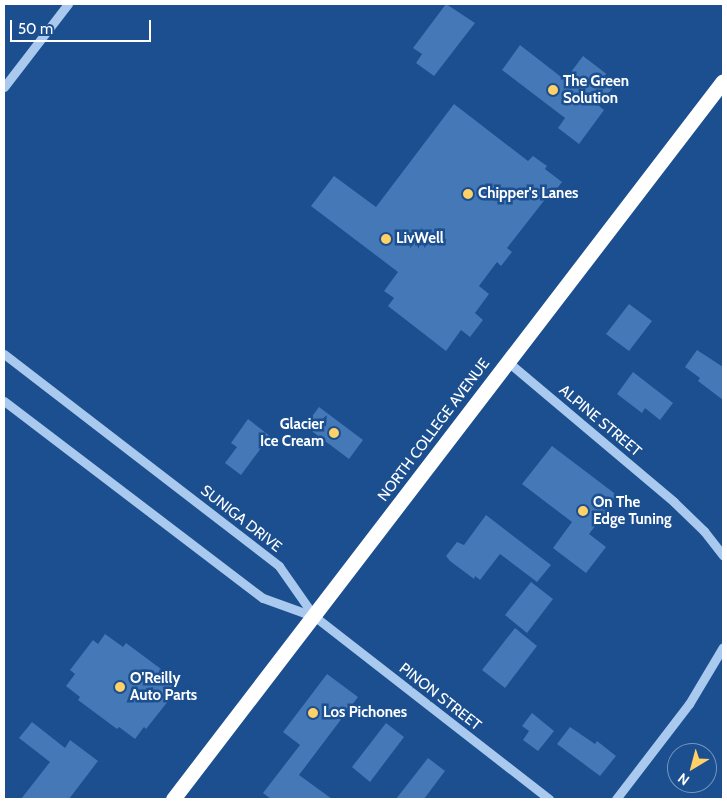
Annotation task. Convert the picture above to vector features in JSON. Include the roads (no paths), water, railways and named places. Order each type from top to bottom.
[{"type":"highway","name":"NORTH COLLEGE AVENUE","points":[[173,799],[723,81]]},
{"type":"street","points":[[4,87],[68,4]]},
{"type":"street","name":"SUNIGA DRIVE","points":[[4,354],[279,566],[314,616]]},
{"type":"street","name":"ALPINE STREET","points":[[508,362],[674,502],[704,531],[723,555]]},
{"type":"street","points":[[4,401],[263,598],[314,616]]},
{"type":"street","name":"PINON STREET","points":[[314,616],[549,799]]},
{"type":"street","points":[[616,799],[689,704],[723,647]]},
{"type":"place","name":"The Green Solution","points":[[553,90]]},
{"type":"place","name":"Chipper's Lanes","points":[[468,194]]},
{"type":"place","name":"LivWell","points":[[386,239]]},
{"type":"place","name":"Glacier Ice Cream","points":[[334,433]]},
{"type":"place","name":"On The Edge Tuning","points":[[583,511]]},
{"type":"place","name":"O'Reilly Auto Parts","points":[[120,687]]},
{"type":"place","name":"Los Pichones","points":[[313,713]]}]
